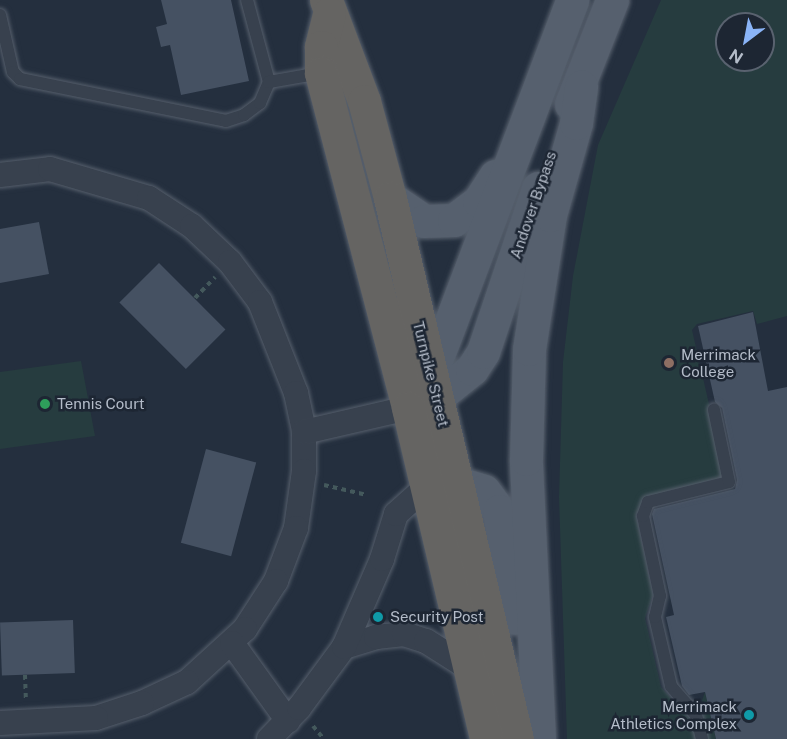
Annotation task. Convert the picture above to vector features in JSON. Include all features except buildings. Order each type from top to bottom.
[{"type":"highway","name":"Turnpike Street","points":[[328,7],[321,47],[321,73],[425,393],[458,483],[531,733]]},
{"type":"highway","name":"Turnpike Street","points":[[328,7],[364,101],[390,198],[425,393],[425,488],[486,739]]},
{"type":"highway","points":[[425,488],[458,483]]},
{"type":"main road","points":[[425,393],[572,0]]},
{"type":"main road","name":"Andover Bypass","points":[[425,393],[472,369],[483,352],[564,117],[581,86],[612,0]]},
{"type":"main road","points":[[531,733],[526,459],[529,349],[550,215],[576,123],[581,86]]},
{"type":"main road","points":[[390,198],[424,221],[454,220],[479,201],[525,125]]},
{"type":"street","points":[[0,174],[50,169],[101,182],[149,198],[192,226],[230,262],[260,302],[296,393],[304,432],[303,480],[296,528],[280,573],[261,606],[232,643],[187,682],[142,703],[96,718],[0,723]]},
{"type":"street","points":[[304,432],[425,393]]},
{"type":"street","points":[[269,739],[288,720],[344,647],[382,559],[396,514],[425,488]]},
{"type":"street","points":[[344,647],[376,637],[404,634],[426,641],[467,667]]},
{"type":"street","points":[[232,643],[288,720]]},
{"type":"lane","points":[[0,15],[14,72],[20,79],[226,121],[244,115],[260,103],[269,82],[247,0]]},
{"type":"lane","points":[[269,82],[321,73]]},
{"type":"lane","points":[[702,739],[696,715],[670,686],[656,617],[660,596],[643,516],[648,502],[729,482],[714,410]]},
{"type":"path","points":[[303,480],[367,495]]},
{"type":"green space","name":"Merrimack College","points":[[661,0],[787,0],[787,316],[757,324],[753,311],[697,324],[692,330],[725,474],[722,479],[645,499],[636,515],[653,595],[645,618],[661,687],[695,725],[698,739],[567,739],[559,497],[563,362],[573,276],[598,145]]},
{"type":"green space","name":"Tennis Court","points":[[81,361],[95,436],[0,449],[0,372]]},
{"type":"green space","points":[[705,692],[716,739],[706,739],[699,709]]},
{"type":"place","name":"Merrimack College","points":[[669,363]]},
{"type":"place","name":"Tennis Court","points":[[45,404]]},
{"type":"place","name":"Security Post","points":[[378,617]]},
{"type":"place","name":"Merrimack Athletics Complex","points":[[749,715]]}]
